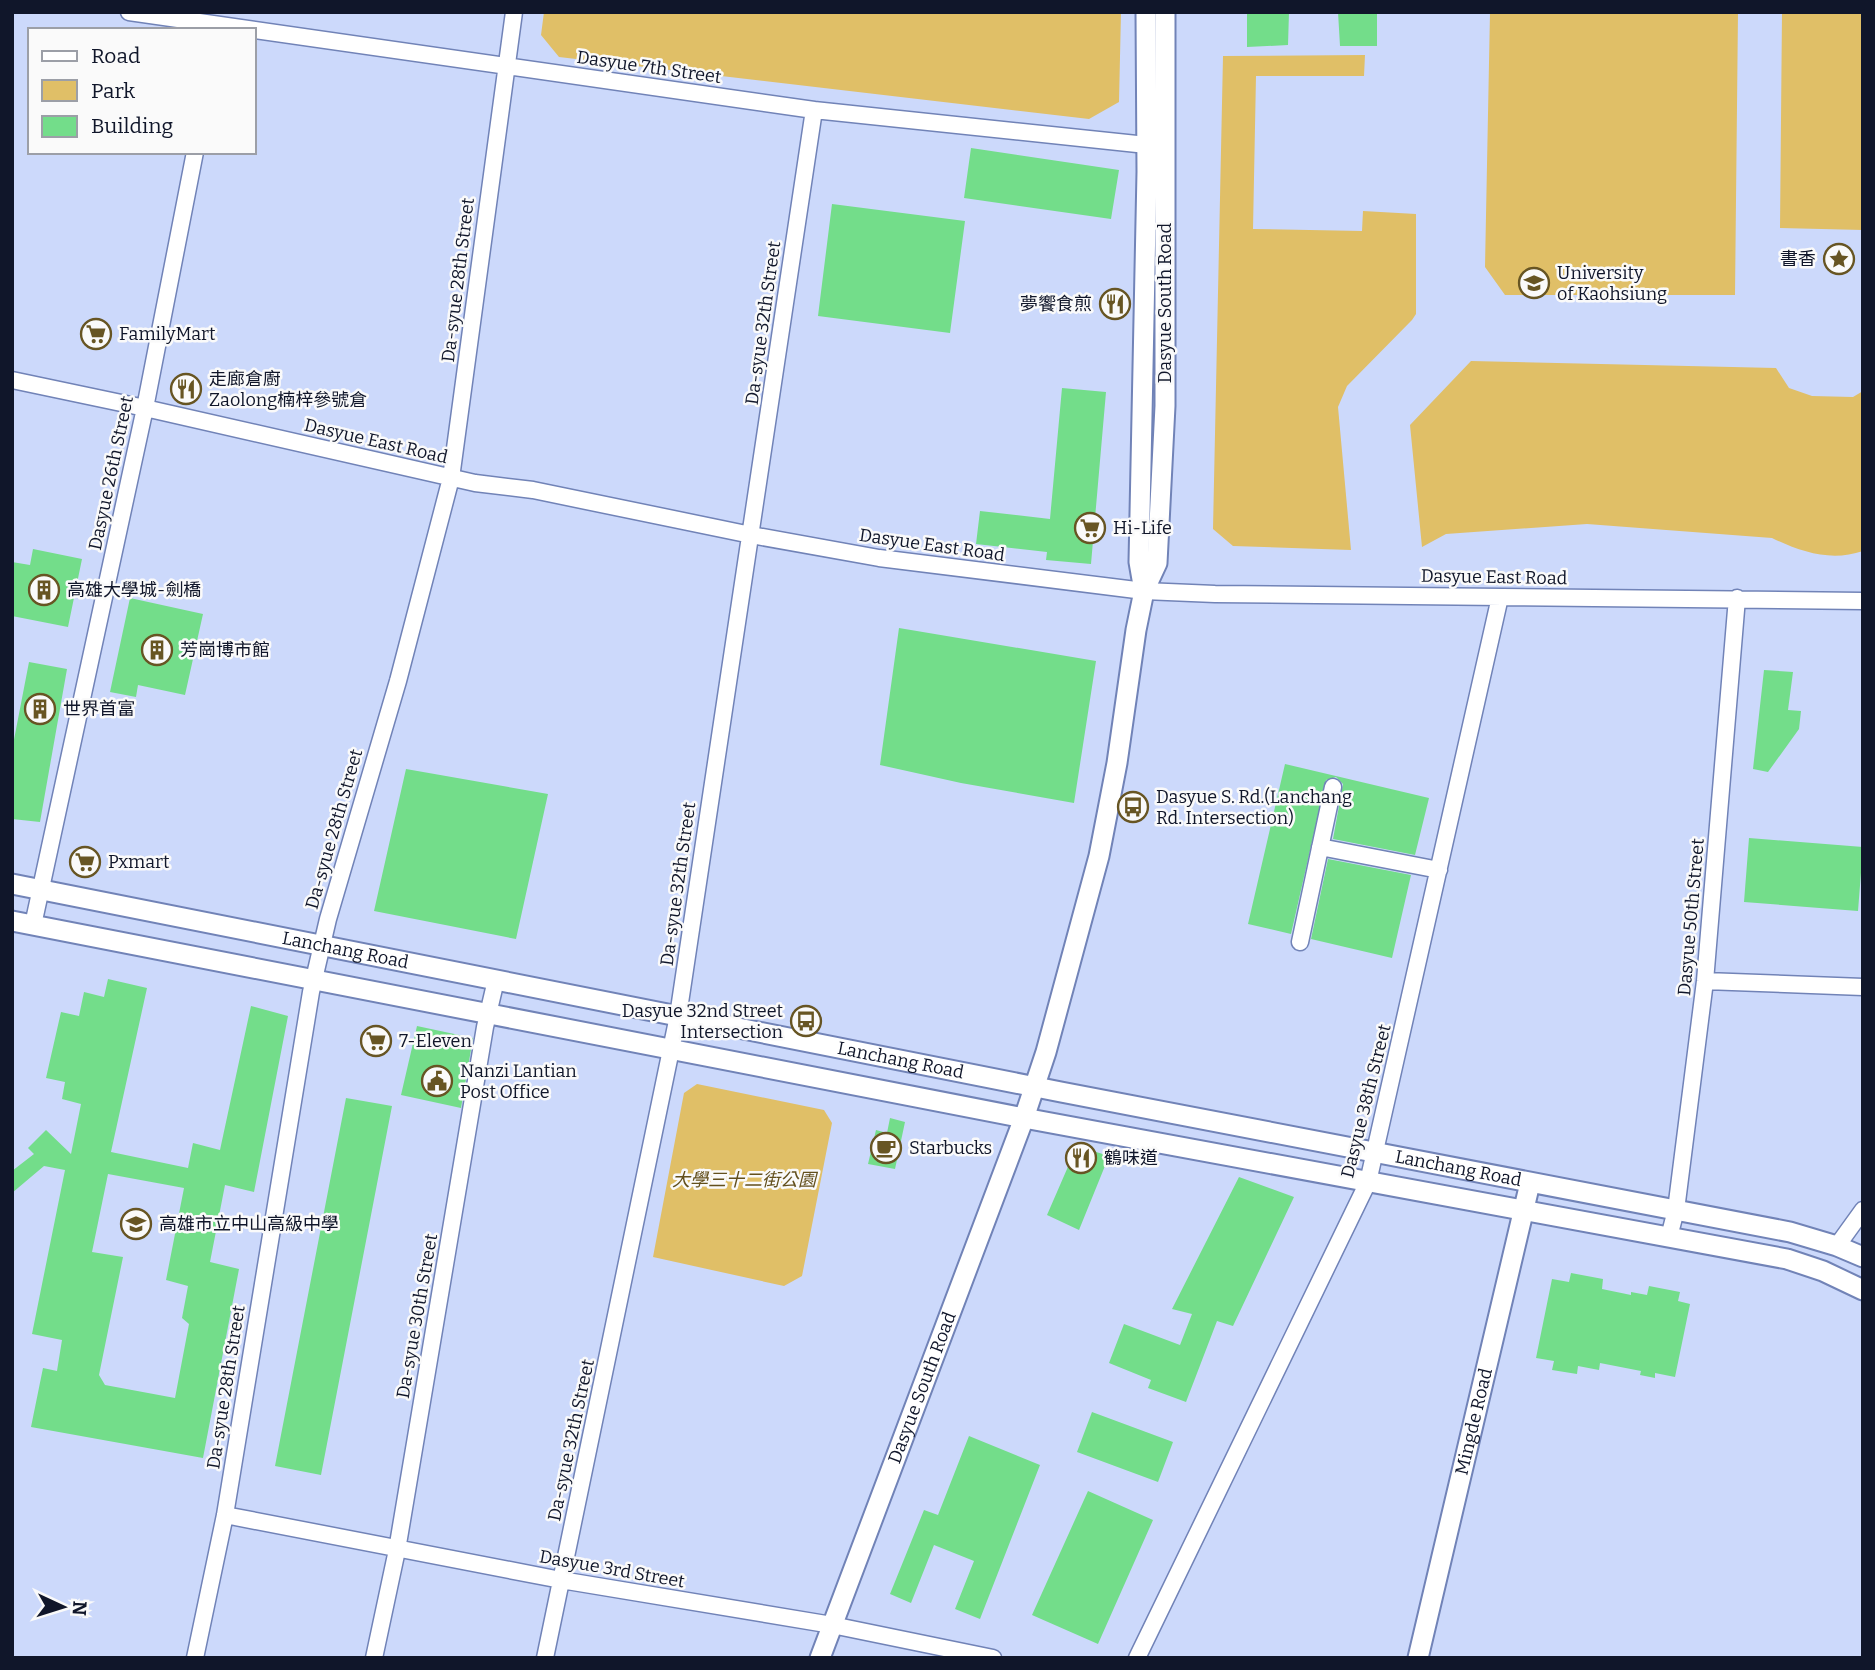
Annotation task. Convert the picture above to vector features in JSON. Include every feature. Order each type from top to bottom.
[{"type":"street","name":"Dasyue 7th Street","points":[[130,12],[221,22],[814,110],[1156,146]]},
{"type":"street","name":"Da-syue 28th Street","points":[[195,1658],[225,1515],[314,981],[328,919],[398,681],[451,478],[514,12]]},
{"type":"street","name":"Dasyue South Road","points":[[820,1658],[1024,1118],[1046,1052],[1099,856],[1117,763],[1144,591],[1157,562],[1164,419],[1156,146],[1146,12]]},
{"type":"street","name":"Dasyue South Road","points":[[1156,146],[1166,12]]},
{"type":"street","name":"Da-syue 32th Street","points":[[545,1658],[678,1016],[814,110]]},
{"type":"street","name":"Dasyue 26th Street","points":[[33,925],[145,408],[195,154]]},
{"type":"street","name":"Dasyue East Road","points":[[12,380],[451,478],[533,489],[751,535],[879,558],[1144,591],[1863,601]]},
{"type":"street","name":"Dasyue 38th Street","points":[[1137,1658],[1368,1182],[1500,597]]},
{"type":"street","name":"Dasyue 50th Street","points":[[1670,1237],[1676,1210],[1706,981],[1737,598]]},
{"type":"street","points":[[1300,942],[1333,787]]},
{"type":"street","points":[[1320,847],[1439,870]]},
{"type":"street","name":"Lanchang Road","points":[[12,884],[1034,1087],[1790,1232],[1863,1257]]},
{"type":"street","name":"Lanchang Road","points":[[12,921],[1024,1118],[1787,1259],[1823,1271],[1863,1290]]},
{"type":"street","name":"Da-syue 30th Street","points":[[374,1658],[397,1550],[496,981]]},
{"type":"street","points":[[1706,981],[1863,986]]},
{"type":"street","name":"Mingde Road","points":[[1418,1658],[1530,1183]]},
{"type":"street","points":[[1837,1246],[1863,1210]]},
{"type":"street","name":"Dasyue 3rd Street","points":[[225,1515],[562,1580],[832,1625],[993,1658]]},
{"type":"green space","points":[[544,12],[1121,12],[1119,102],[1089,119],[559,57],[541,35]]},
{"type":"green space","points":[[1490,12],[1738,12],[1735,295],[1505,295],[1485,267]]},
{"type":"green space","points":[[1782,12],[1863,12],[1863,230],[1780,228]]},
{"type":"green space","points":[[1365,55],[1364,76],[1256,76],[1253,229],[1362,231],[1363,211],[1416,214],[1416,314],[1347,386],[1338,407],[1351,550],[1233,546],[1213,529],[1223,56]]},
{"type":"green space","points":[[1471,361],[1776,368],[1789,388],[1812,396],[1853,397],[1863,391],[1863,551],[1839,556],[1816,554],[1772,538],[1587,524],[1446,534],[1422,547],[1410,425]]},
{"type":"green space","name":"大學三十二街公園","points":[[697,1084],[824,1110],[832,1123],[802,1276],[784,1286],[653,1257],[684,1093]]},
{"type":"building","points":[[1247,12],[1289,12],[1288,45],[1247,47]]},
{"type":"building","points":[[1338,12],[1377,12],[1377,46],[1340,46]]},
{"type":"building","points":[[971,148],[1119,170],[1111,219],[964,198]]},
{"type":"building","points":[[832,204],[965,221],[950,333],[818,316]]},
{"type":"building","points":[[1062,388],[1106,392],[1091,564],[1046,560],[1047,552],[976,544],[980,511],[1050,519]]},
{"type":"building","name":"高雄大學城-劍橋","points":[[33,549],[82,559],[68,627],[12,616],[12,562],[30,565]]},
{"type":"building","name":"芳崗博市館","points":[[130,598],[203,614],[185,695],[138,685],[136,697],[110,692]]},
{"type":"building","points":[[899,628],[1096,661],[1074,803],[880,765]]},
{"type":"building","name":"世界首富","points":[[29,662],[67,669],[40,822],[12,819],[12,750]]},
{"type":"building","points":[[1764,670],[1793,672],[1788,710],[1801,711],[1799,729],[1768,772],[1753,769]]},
{"type":"building","points":[[1285,764],[1429,798],[1415,855],[1333,839],[1343,784],[1336,777],[1326,780],[1291,934],[1248,924]]},
{"type":"building","points":[[406,769],[548,794],[516,939],[374,911]]},
{"type":"building","points":[[1749,838],[1863,847],[1858,911],[1744,902]]},
{"type":"building","points":[[1328,859],[1411,875],[1392,958],[1311,939]]},
{"type":"building","points":[[108,979],[147,988],[111,1152],[188,1168],[193,1143],[220,1150],[251,1006],[288,1016],[254,1192],[225,1185],[210,1262],[239,1269],[203,1458],[31,1427],[43,1368],[57,1371],[62,1340],[32,1334],[65,1170],[44,1166],[12,1193],[12,1171],[34,1154],[28,1148],[46,1130],[71,1154],[81,1104],[62,1099],[65,1082],[46,1078],[61,1012],[79,1016],[84,992],[104,997]],"holes":[[[108,1174],[184,1188],[166,1280],[188,1286],[182,1318],[189,1324],[175,1398],[105,1385],[99,1375],[123,1257],[92,1252]]]},
{"type":"building","name":"Nanzi Lantian Post Office","points":[[417,1026],[473,1038],[461,1108],[401,1095]]},
{"type":"building","points":[[346,1098],[392,1106],[321,1475],[275,1466]]},
{"type":"building","name":"Starbucks","points":[[890,1118],[905,1122],[895,1169],[868,1164],[876,1130],[887,1133]]},
{"type":"building","points":[[1077,1146],[1109,1156],[1079,1230],[1047,1215]]},
{"type":"building","points":[[1239,1177],[1294,1197],[1233,1326],[1217,1321],[1186,1402],[1148,1388],[1151,1380],[1109,1363],[1124,1324],[1180,1345],[1192,1314],[1172,1309]]},
{"type":"building","points":[[1571,1273],[1603,1279],[1602,1289],[1631,1295],[1631,1292],[1647,1295],[1649,1286],[1680,1292],[1678,1301],[1690,1304],[1675,1377],[1655,1373],[1655,1378],[1640,1375],[1641,1371],[1600,1363],[1599,1370],[1578,1366],[1577,1374],[1552,1370],[1554,1361],[1536,1358],[1552,1279],[1569,1282]]},
{"type":"building","points":[[1092,1412],[1173,1442],[1158,1482],[1077,1452]]},
{"type":"building","points":[[969,1436],[1040,1465],[980,1619],[955,1609],[974,1561],[934,1545],[911,1603],[890,1594],[924,1510],[938,1515]]},
{"type":"building","points":[[1088,1491],[1153,1520],[1098,1644],[1032,1615]]},
{"type":"place","name":"書香","points":[[1839,259]]},
{"type":"place","name":"University of Kaohsiung","points":[[1534,283]]},
{"type":"place","name":"夢饗食煎","points":[[1115,304]]},
{"type":"place","name":"FamilyMart","points":[[96,334]]},
{"type":"place","name":"走廊倉廚 Zaolong楠梓參號倉","points":[[186,389]]},
{"type":"place","name":"Hi-Life","points":[[1090,528]]},
{"type":"place","name":"高雄大學城-劍橋","points":[[44,590]]},
{"type":"place","name":"芳崗博市館","points":[[157,650]]},
{"type":"place","name":"世界首富","points":[[40,709]]},
{"type":"place","name":"Dasyue S. Rd.(Lanchang Rd. Intersection)","points":[[1133,807]]},
{"type":"place","name":"Pxmart","points":[[85,862]]},
{"type":"place","name":"Dasyue 32nd Street Intersection","points":[[806,1021]]},
{"type":"place","name":"7-Eleven","points":[[376,1041]]},
{"type":"place","name":"Nanzi Lantian Post Office","points":[[437,1081]]},
{"type":"place","name":"Starbucks","points":[[886,1148]]},
{"type":"place","name":"鶴味道","points":[[1081,1158]]},
{"type":"place","name":"高雄市立中山高級中學","points":[[136,1224]]}]
